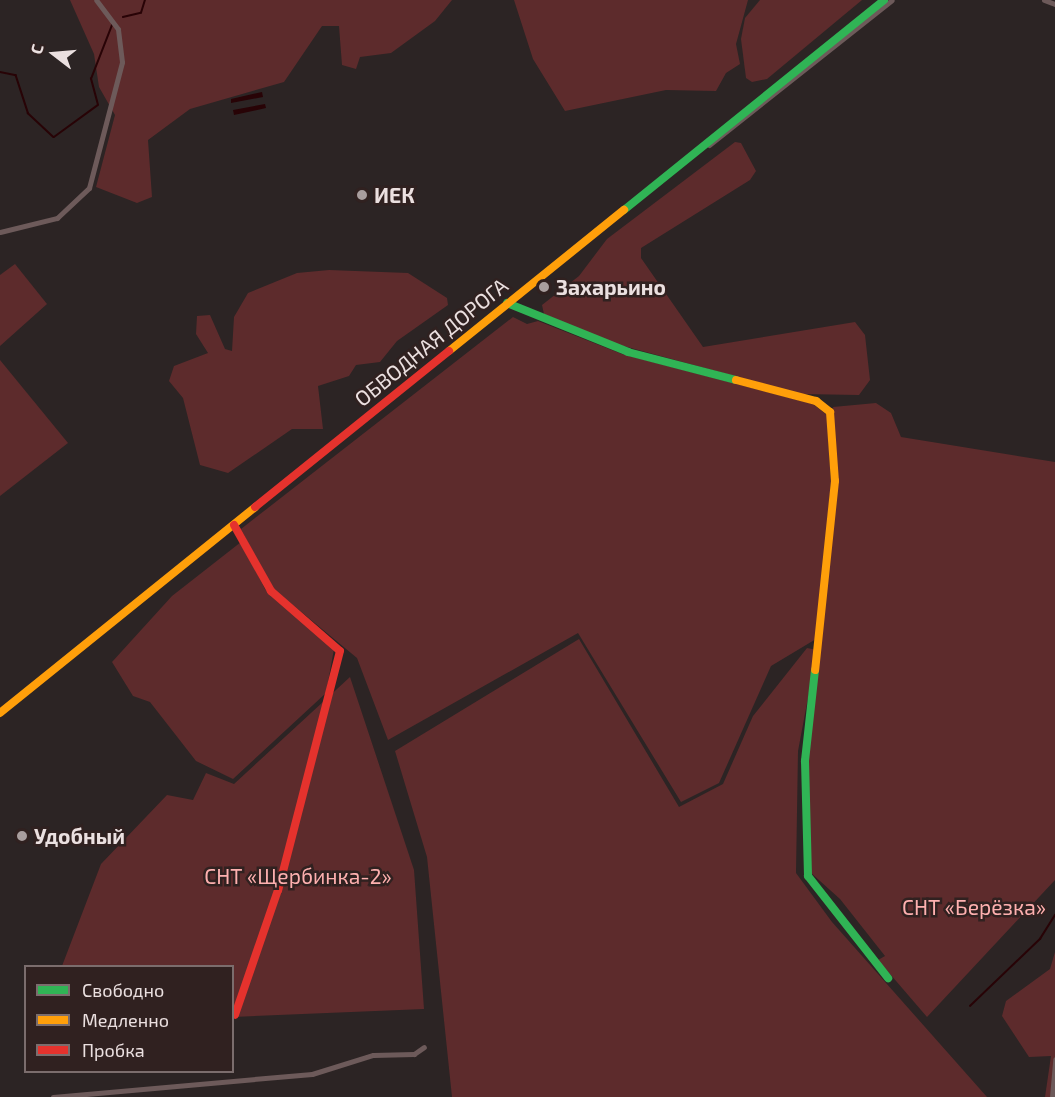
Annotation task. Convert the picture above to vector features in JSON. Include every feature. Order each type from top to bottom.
[{"type":"street","points":[[0,232],[57,218],[89,188],[122,62],[118,28],[96,0]]},
{"type":"street","name":"ОБВОДНАЯ ДОРОГА","points":[[0,712],[884,0]]},
{"type":"street","points":[[695,153],[722,138],[892,0]]},
{"type":"street","points":[[1044,0],[1055,4]]},
{"type":"street","points":[[507,303],[628,352],[816,401],[830,412],[835,481],[805,761],[804,859],[808,876],[838,921],[888,978]]},
{"type":"street","points":[[234,525],[270,591],[340,651],[280,880],[235,1015]]},
{"type":"street","points":[[53,1097],[312,1074],[373,1055],[414,1054],[424,1047]]},
{"type":"street","points":[[1052,1097],[1055,1059]]},
{"type":"green space","points":[[70,0],[452,0],[435,21],[391,53],[360,57],[356,69],[342,65],[339,26],[322,26],[284,82],[190,109],[148,140],[152,197],[137,203],[96,187],[115,115],[99,87],[94,54]]},
{"type":"green space","points":[[514,0],[748,0],[736,44],[740,64],[726,73],[716,91],[666,90],[565,111],[533,59]]},
{"type":"green space","points":[[760,0],[862,0],[767,79],[752,82],[746,78],[741,39],[745,18]]},
{"type":"green space","points":[[735,142],[741,143],[756,171],[750,180],[641,248],[641,258],[703,347],[855,322],[865,335],[870,380],[859,395],[801,394],[616,344],[544,314],[542,305],[579,276],[607,239]]},
{"type":"green space","points":[[15,264],[47,304],[0,346],[0,275]]},
{"type":"green space","points":[[329,270],[408,273],[447,298],[448,305],[397,341],[380,362],[356,365],[349,376],[318,386],[323,429],[292,429],[228,473],[200,465],[183,398],[169,381],[174,366],[208,353],[196,334],[197,316],[210,315],[225,349],[232,351],[234,317],[248,293],[297,273]]},
{"type":"green space","points":[[513,317],[527,324],[538,321],[622,354],[813,404],[827,415],[831,483],[816,639],[771,666],[719,783],[681,802],[578,633],[388,740],[357,658],[270,586],[241,529]]},
{"type":"green space","points":[[0,360],[68,443],[0,496]]},
{"type":"green space","name":"СНТ «Берёзка»","points":[[876,403],[891,413],[901,437],[1055,462],[1055,880],[927,1017],[878,960],[885,956],[840,899],[810,872],[805,853],[807,769],[838,485],[833,407]]},
{"type":"green space","points":[[241,542],[265,589],[334,649],[326,693],[233,779],[196,761],[150,702],[133,696],[112,662],[172,596]]},
{"type":"green space","points":[[579,639],[679,807],[723,784],[753,716],[807,648],[817,650],[798,751],[796,873],[832,922],[987,1097],[452,1097],[427,857],[395,751]]},
{"type":"green space","name":"СНТ «Щербинка-2»","points":[[350,677],[414,870],[424,1009],[234,1017],[234,965],[62,965],[101,864],[167,795],[193,800],[206,773],[234,784]]},
{"type":"green space","points":[[1055,952],[1055,1097],[1045,1097],[1051,1056],[1029,1057],[1002,1016],[1006,1001],[1050,969]]},
{"type":"shaded area","points":[[262,92],[263,97],[231,103],[231,99]]},
{"type":"shaded area","points":[[265,104],[266,108],[234,115],[233,110]]},
{"type":"waterway","points":[[123,17],[141,13],[145,0]]},
{"type":"waterway","points":[[0,72],[16,75],[28,113],[54,137],[98,105],[91,79],[112,25]]},
{"type":"waterway","points":[[970,1006],[1040,939],[1055,915]]},
{"type":"traffic: fast","points":[[624,210],[884,0]]},
{"type":"traffic: fast","points":[[507,303],[628,352],[736,380]]},
{"type":"traffic: fast","points":[[815,670],[805,761],[808,876],[888,978]]},
{"type":"traffic: slow","points":[[449,351],[624,210]]},
{"type":"traffic: slow","points":[[736,380],[816,401],[830,412],[835,481],[815,670]]},
{"type":"traffic: slow","points":[[0,713],[255,507]]},
{"type":"traffic: jam","points":[[255,507],[449,351]]},
{"type":"traffic: jam","points":[[234,525],[271,591],[340,651],[278,890],[235,1015]]},
{"type":"place","name":"ИЕК","points":[[362,195]]},
{"type":"place","name":"Захарьино","points":[[544,287]]},
{"type":"place","name":"Удобный","points":[[22,836]]}]
